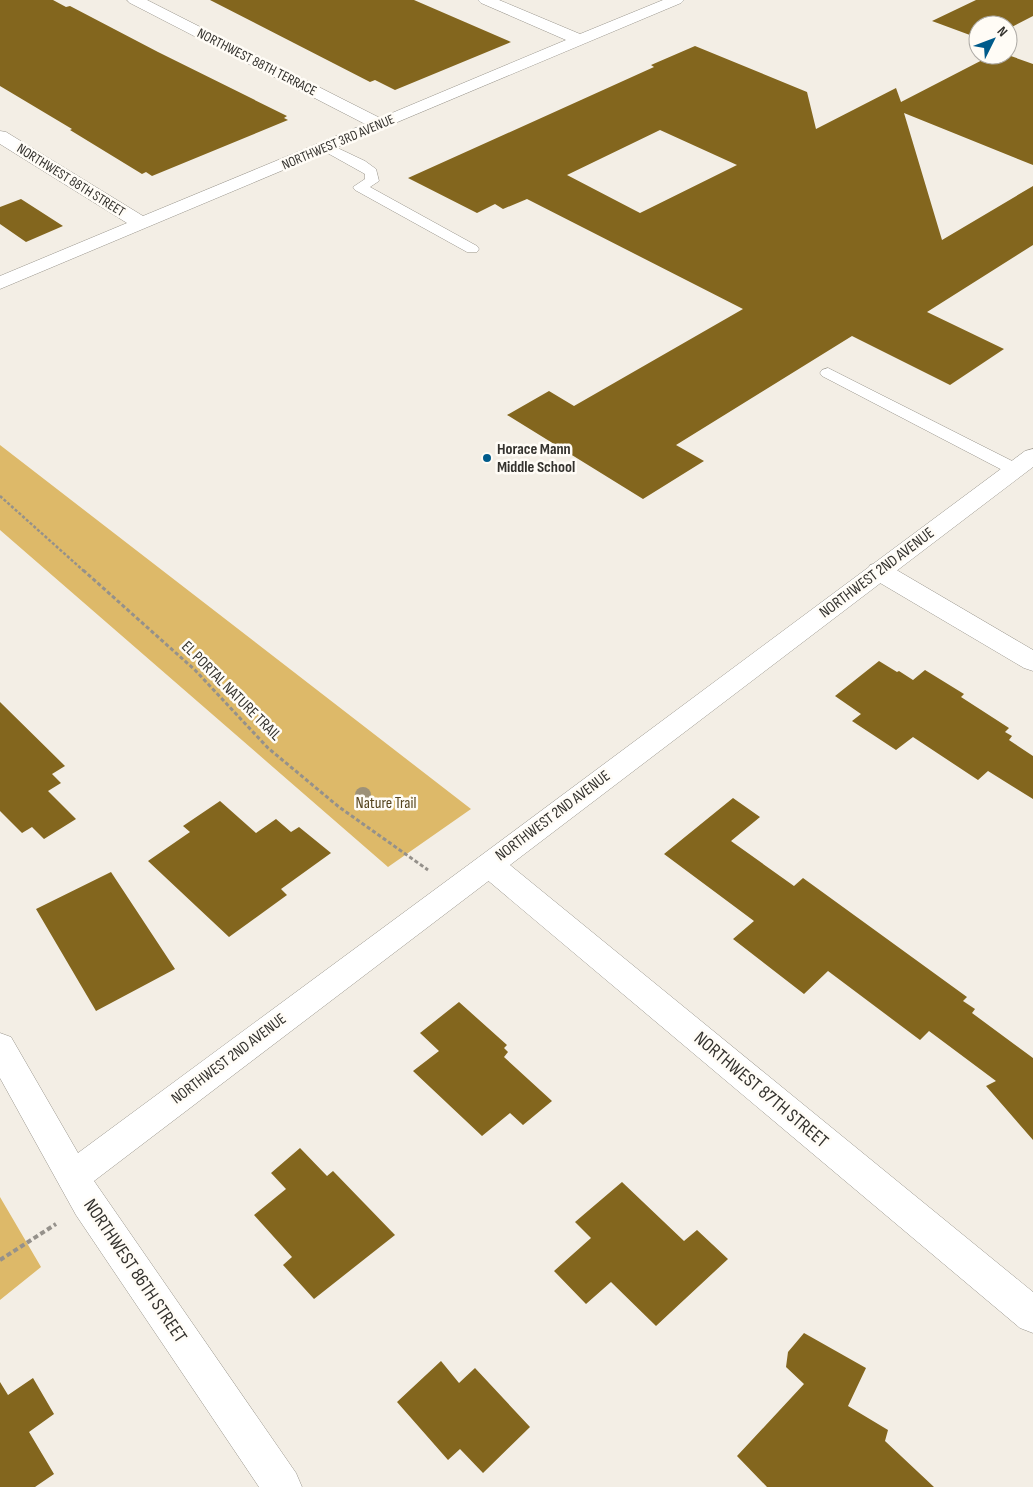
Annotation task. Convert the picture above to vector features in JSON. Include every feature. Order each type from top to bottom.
[{"type":"street","name":"NORTHWEST 88TH TERRACE","points":[[135,0],[379,124]]},
{"type":"street","points":[[486,0],[580,40]]},
{"type":"street","name":"NORTHWEST 3RD AVENUE","points":[[0,283],[676,0]]},
{"type":"street","name":"NORTHWEST 88TH STREET","points":[[0,136],[142,224]]},
{"type":"street","name":"NORTHWEST 2ND AVENUE","points":[[81,1190],[454,891],[1024,462]]},
{"type":"street","points":[[879,571],[1033,662]]},
{"type":"street","name":"NORTHWEST 87TH STREET","points":[[489,864],[1033,1315]]},
{"type":"street","name":"NORTHWEST 86TH STREET","points":[[0,1047],[81,1190],[282,1487]]},
{"type":"lane","points":[[327,147],[360,164],[371,172],[372,181],[360,187],[472,249]]},
{"type":"lane","points":[[828,373],[1024,462]]},
{"type":"path","name":"EL PORTAL NATURE TRAIL","points":[[0,496],[195,670],[268,748],[339,807],[405,852],[454,891]]},
{"type":"path","points":[[0,1260],[81,1190]]},
{"type":"green space","name":"Nature Trail","points":[[0,445],[471,809],[388,867],[0,530]]},
{"type":"green space","points":[[0,1197],[41,1267],[0,1300]]},
{"type":"building","points":[[0,0],[53,0],[66,7],[70,6],[287,116],[284,118],[288,120],[152,176],[146,172],[142,174],[0,86]]},
{"type":"building","points":[[210,0],[414,0],[511,42],[395,90],[375,80],[370,82]]},
{"type":"building","points":[[976,0],[1033,0],[1033,16],[1018,24],[1018,15],[968,15],[968,34],[932,21]]},
{"type":"building","points":[[695,46],[807,92],[816,129],[896,88],[901,102],[973,65],[1018,65],[1018,59],[1033,64],[1033,165],[904,113],[942,240],[1033,186],[1033,245],[927,312],[1004,349],[950,385],[852,336],[676,445],[704,461],[643,499],[507,415],[549,391],[574,406],[743,309],[527,199],[503,209],[495,204],[477,213],[408,178],[654,67],[651,65]],"holes":[[[660,130],[737,165],[640,213],[567,175]]]},
{"type":"building","points":[[21,199],[63,226],[26,242],[0,224],[0,207]]},
{"type":"building","points":[[879,661],[913,680],[925,670],[964,694],[961,697],[1009,728],[1005,732],[1012,736],[1009,740],[1033,756],[1033,799],[988,771],[978,780],[913,737],[896,750],[852,721],[861,714],[835,696]]},
{"type":"building","points":[[0,702],[65,766],[52,774],[61,783],[48,791],[76,819],[44,839],[32,827],[22,833],[0,811]]},
{"type":"building","points":[[733,798],[760,817],[731,841],[794,886],[803,878],[967,997],[963,1001],[975,1009],[972,1013],[1033,1058],[1033,1140],[986,1086],[996,1081],[929,1031],[920,1040],[828,971],[804,994],[733,939],[754,921],[664,854]]},
{"type":"building","points":[[220,801],[256,833],[276,819],[291,832],[299,827],[331,853],[281,889],[287,895],[229,937],[148,861],[190,832],[183,826]]},
{"type":"building","points":[[111,872],[175,969],[96,1011],[36,909]]},
{"type":"building","points":[[459,1002],[507,1045],[504,1048],[508,1052],[504,1057],[552,1101],[523,1125],[510,1113],[482,1136],[413,1071],[439,1051],[420,1033]]},
{"type":"building","points":[[300,1148],[327,1176],[333,1171],[395,1235],[314,1299],[283,1265],[292,1257],[254,1215],[286,1189],[271,1173]]},
{"type":"building","points":[[622,1182],[684,1241],[697,1230],[728,1259],[656,1326],[611,1282],[586,1304],[554,1271],[591,1238],[575,1222]]},
{"type":"building","points":[[804,1333],[866,1368],[848,1406],[888,1430],[885,1441],[934,1487],[767,1487],[737,1456],[804,1384],[786,1367],[788,1352]]},
{"type":"building","points":[[441,1361],[459,1383],[475,1368],[530,1427],[483,1473],[460,1449],[448,1460],[397,1402]]},
{"type":"building","points":[[33,1378],[54,1414],[29,1432],[54,1474],[35,1487],[0,1487],[0,1382],[8,1395]]},
{"type":"place","name":"Horace Mann Middle School","points":[[487,458]]}]
